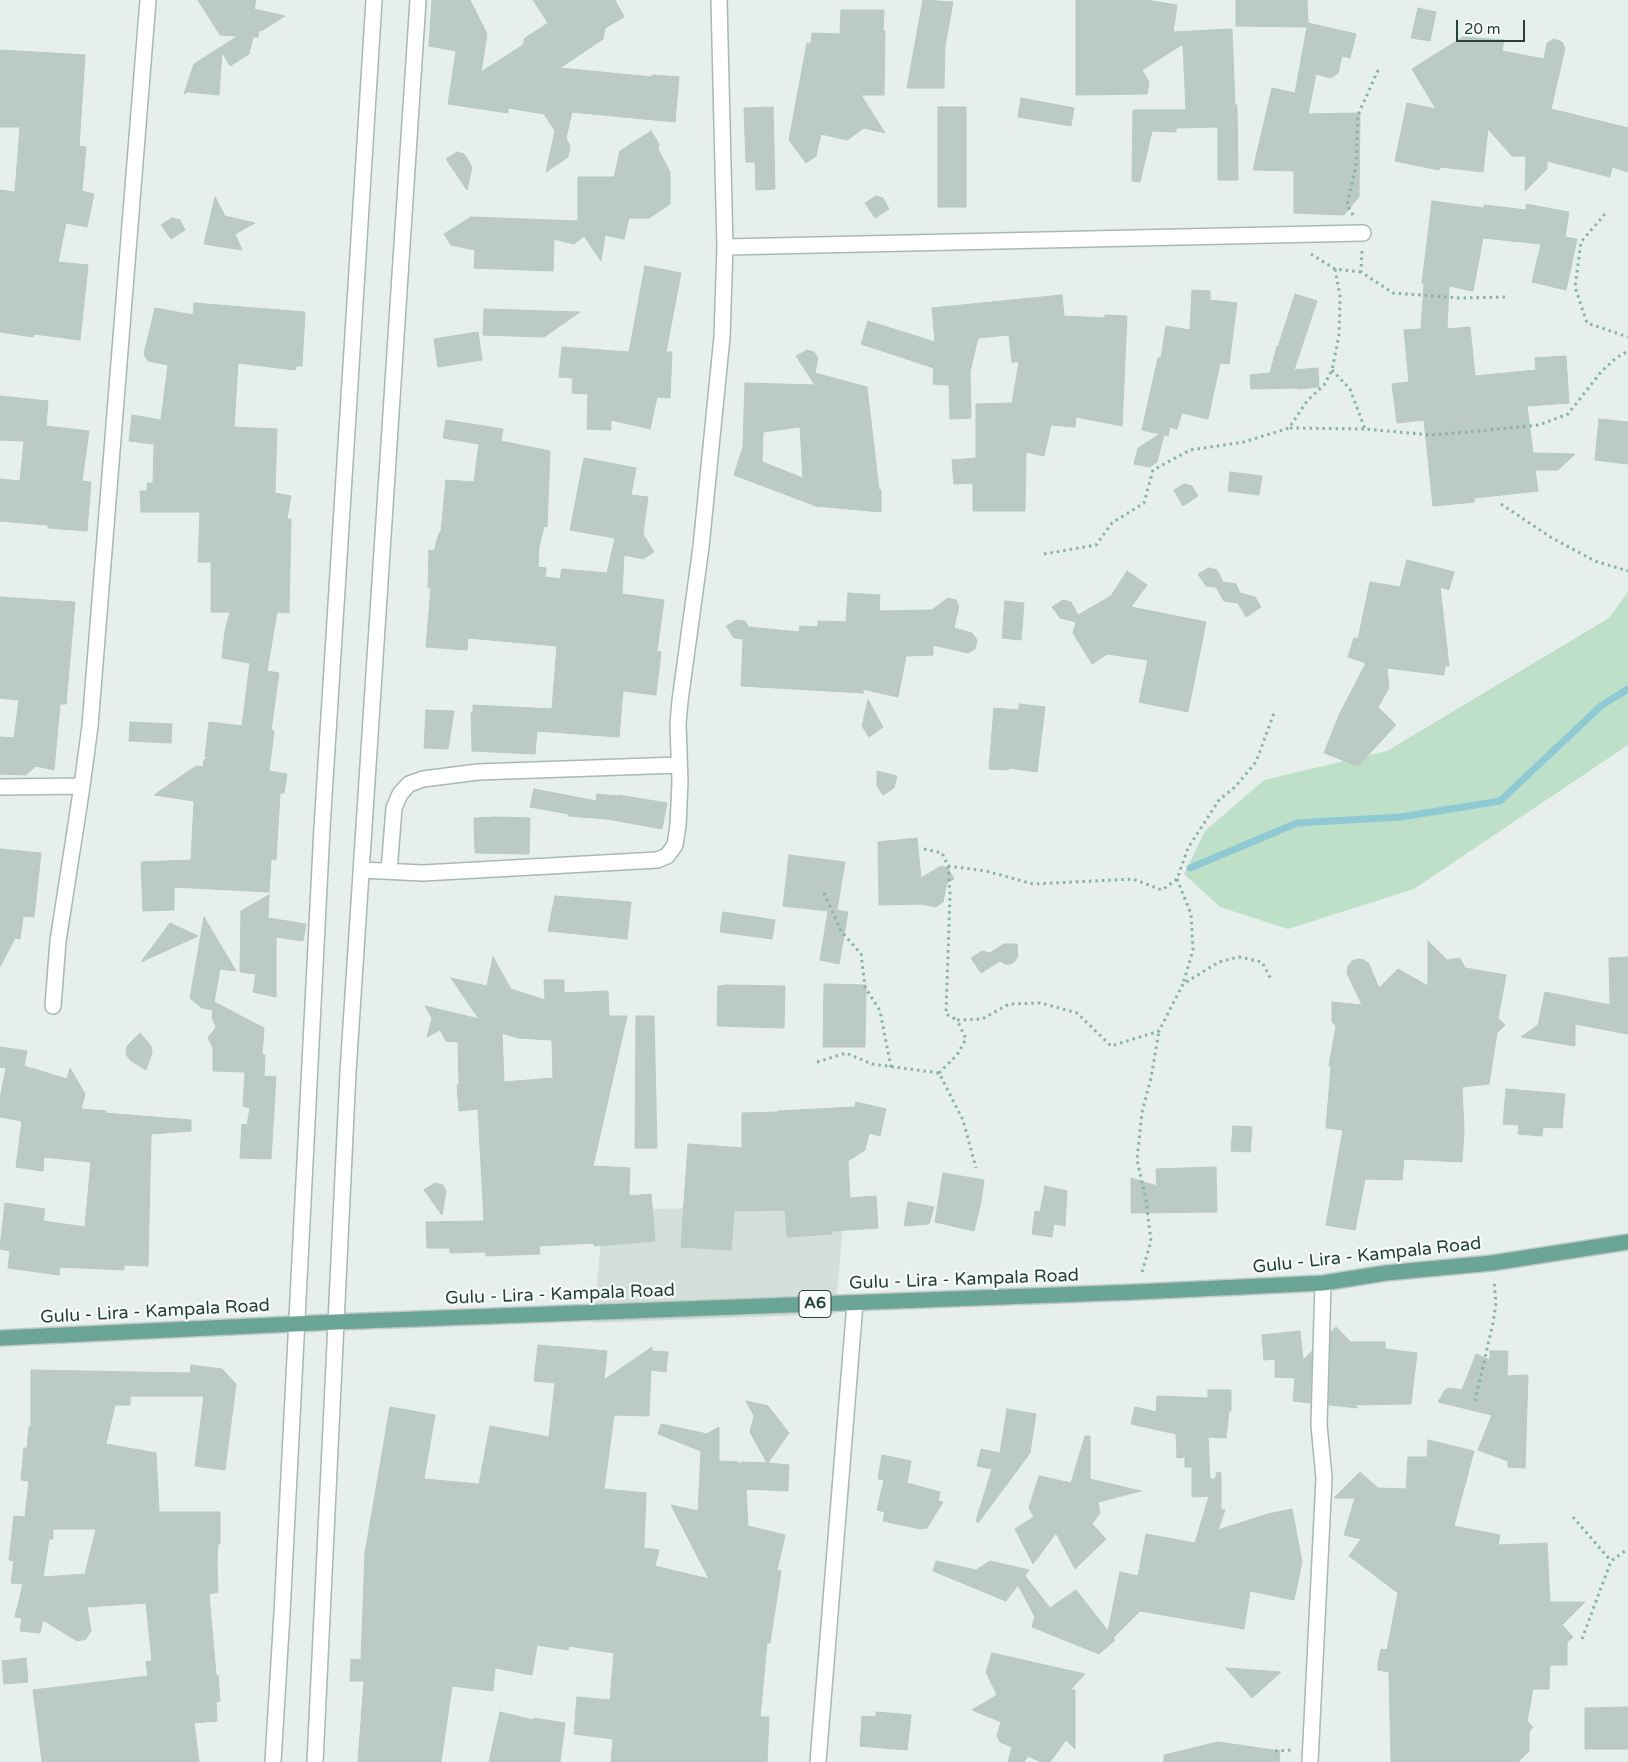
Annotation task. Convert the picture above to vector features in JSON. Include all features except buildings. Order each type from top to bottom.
[{"type":"main road","name":"Gulu - Lira - Kampala Road","points":[[0,1338],[336,1322],[1136,1292],[1323,1283],[1386,1274],[1492,1263],[1628,1242]]},
{"type":"street","points":[[53,1006],[58,941],[90,726],[148,0]]},
{"type":"street","points":[[273,1762],[282,1623],[322,828],[374,0]]},
{"type":"street","points":[[316,1762],[336,1322],[361,870],[418,0]]},
{"type":"street","points":[[361,870],[423,873],[657,860],[667,856],[675,845],[678,825],[678,724],[680,700],[701,547],[722,337],[725,247],[719,0]]},
{"type":"street","points":[[725,247],[1364,233]]},
{"type":"street","points":[[389,871],[394,808],[400,794],[409,784],[423,779],[478,772],[679,765]]},
{"type":"street","points":[[0,788],[82,786]]},
{"type":"street","points":[[1310,1762],[1324,1478],[1318,1425],[1323,1283]]},
{"type":"street","points":[[818,1762],[855,1303]]},
{"type":"path","points":[[1379,68],[1358,115],[1356,166],[1347,206],[1364,233],[1361,272],[1392,293],[1461,298],[1507,297]]},
{"type":"path","points":[[1605,214],[1581,242],[1575,287],[1587,323],[1628,337]]},
{"type":"path","points":[[1289,428],[1307,401],[1324,385],[1332,370],[1339,335],[1340,296],[1335,269]]},
{"type":"path","points":[[1044,554],[1096,545],[1112,523],[1144,503],[1154,470],[1190,450],[1244,442],[1289,428],[1365,429],[1431,434],[1478,432],[1539,424],[1568,414],[1601,372],[1616,358],[1628,351]]},
{"type":"path","points":[[1332,370],[1350,389],[1365,429]]},
{"type":"path","points":[[1501,504],[1552,538],[1595,561],[1628,571]]},
{"type":"path","points":[[948,866],[986,871],[1033,884],[1133,879],[1162,890],[1177,879],[1188,848],[1219,800],[1235,787],[1256,762],[1274,713]]},
{"type":"path","points":[[924,849],[942,852],[948,866],[950,894],[946,1014],[957,1020],[982,1019],[1009,1004],[1041,1003],[1077,1013],[1112,1046],[1159,1031]]},
{"type":"path","points":[[1136,1292],[1152,1241],[1146,1200],[1137,1160],[1142,1112],[1151,1078],[1159,1031],[1183,984],[1193,950],[1191,914],[1177,879]]},
{"type":"path","points":[[824,893],[841,931],[862,954],[866,987],[880,1011],[891,1067]]},
{"type":"path","points":[[1183,984],[1219,962],[1239,957],[1262,962],[1272,981]]},
{"type":"path","points":[[939,1073],[958,1055],[966,1039],[957,1020]]},
{"type":"path","points":[[816,1062],[846,1053],[872,1064],[939,1073],[963,1120],[976,1168]]},
{"type":"path","points":[[1475,1401],[1494,1323],[1496,1303],[1492,1263]]},
{"type":"path","points":[[1573,1517],[1611,1561]]},
{"type":"path","points":[[1582,1639],[1611,1561],[1628,1549]]},
{"type":"shaded area","points":[[845,1205],[835,1314],[593,1323],[604,1210]]},
{"type":"green space","points":[[1628,592],[1628,745],[1414,889],[1288,929],[1220,907],[1184,874],[1205,831],[1264,780],[1387,751],[1609,618]]},
{"type":"waterway","points":[[1190,868],[1297,823],[1401,817],[1500,801],[1602,705],[1628,689]]}]
